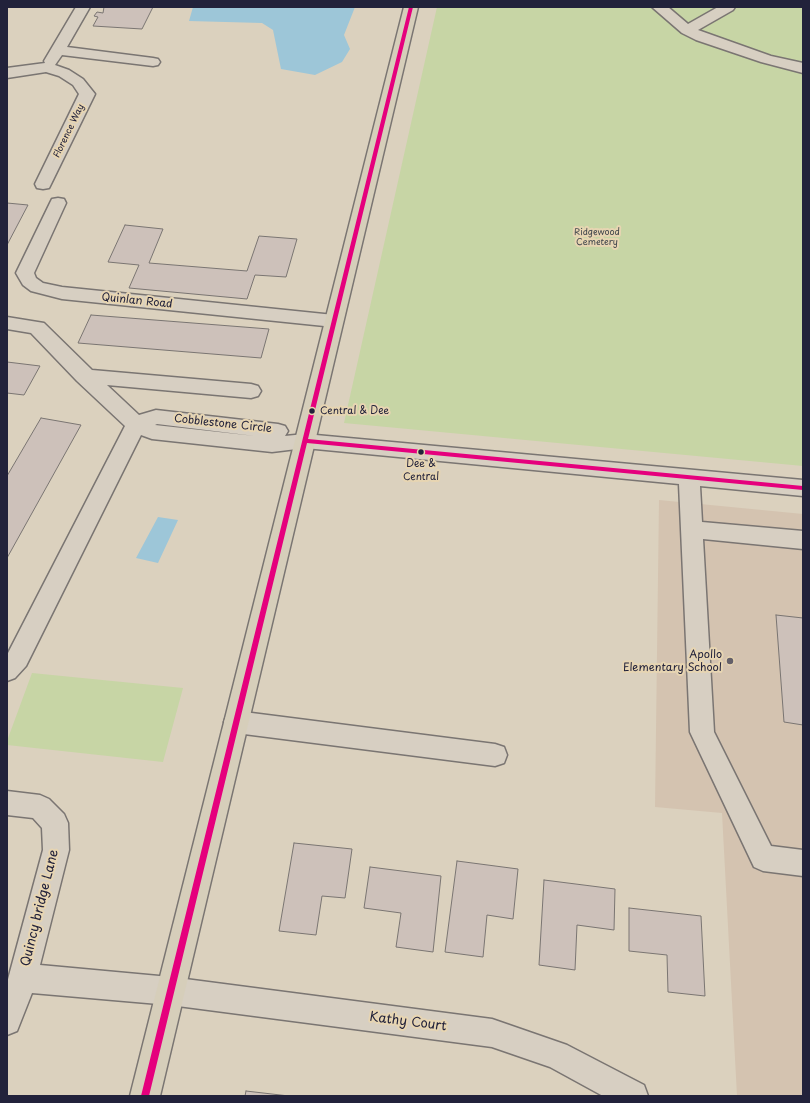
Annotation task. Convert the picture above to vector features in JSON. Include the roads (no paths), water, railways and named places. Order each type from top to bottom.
[{"type":"main road","points":[[145,1096],[411,7]]},
{"type":"street","points":[[47,68],[83,7]]},
{"type":"street","points":[[659,7],[687,30],[701,38],[742,52],[803,68]]},
{"type":"street","points":[[687,30],[728,7]]},
{"type":"street","points":[[58,50],[100,49],[153,62]]},
{"type":"street","name":"Florence Way","points":[[7,73],[47,68],[64,73],[78,82],[87,94],[43,184]]},
{"type":"street","name":"Quinlan Road","points":[[58,203],[25,273],[28,281],[38,287],[62,293],[334,321]]},
{"type":"street","name":"Cobblestone Circle","points":[[7,323],[37,327],[84,376],[136,424],[152,432],[272,445],[305,442],[803,488]]},
{"type":"street","points":[[84,376],[251,391]]},
{"type":"street","points":[[7,671],[18,659],[136,424]]},
{"type":"street","points":[[689,477],[702,732],[764,858],[803,863]]},
{"type":"street","points":[[692,530],[803,540]]},
{"type":"street","points":[[236,722],[495,755]]},
{"type":"street","name":"Quincy bridge Lane","points":[[7,803],[40,807],[55,823],[56,850],[23,978],[7,1021]]},
{"type":"street","name":"Quincy bridge Lane","points":[[23,978],[170,991]]},
{"type":"street","name":"Kathy Court","points":[[170,991],[492,1033],[557,1056],[633,1096]]},
{"type":"water","points":[[193,7],[355,7],[344,35],[350,49],[342,62],[315,75],[281,69],[273,30],[262,23],[189,21]]},
{"type":"water","points":[[158,517],[178,520],[158,563],[136,558]]},
{"type":"place","name":"Central & Dee","points":[[312,411]]},
{"type":"place","name":"Dee & Central","points":[[421,452]]},
{"type":"place","name":"Apollo Elementary School","points":[[730,661]]},
{"type":"park label","name":"Ridgewood Cemetery","points":[[597,238]]}]
